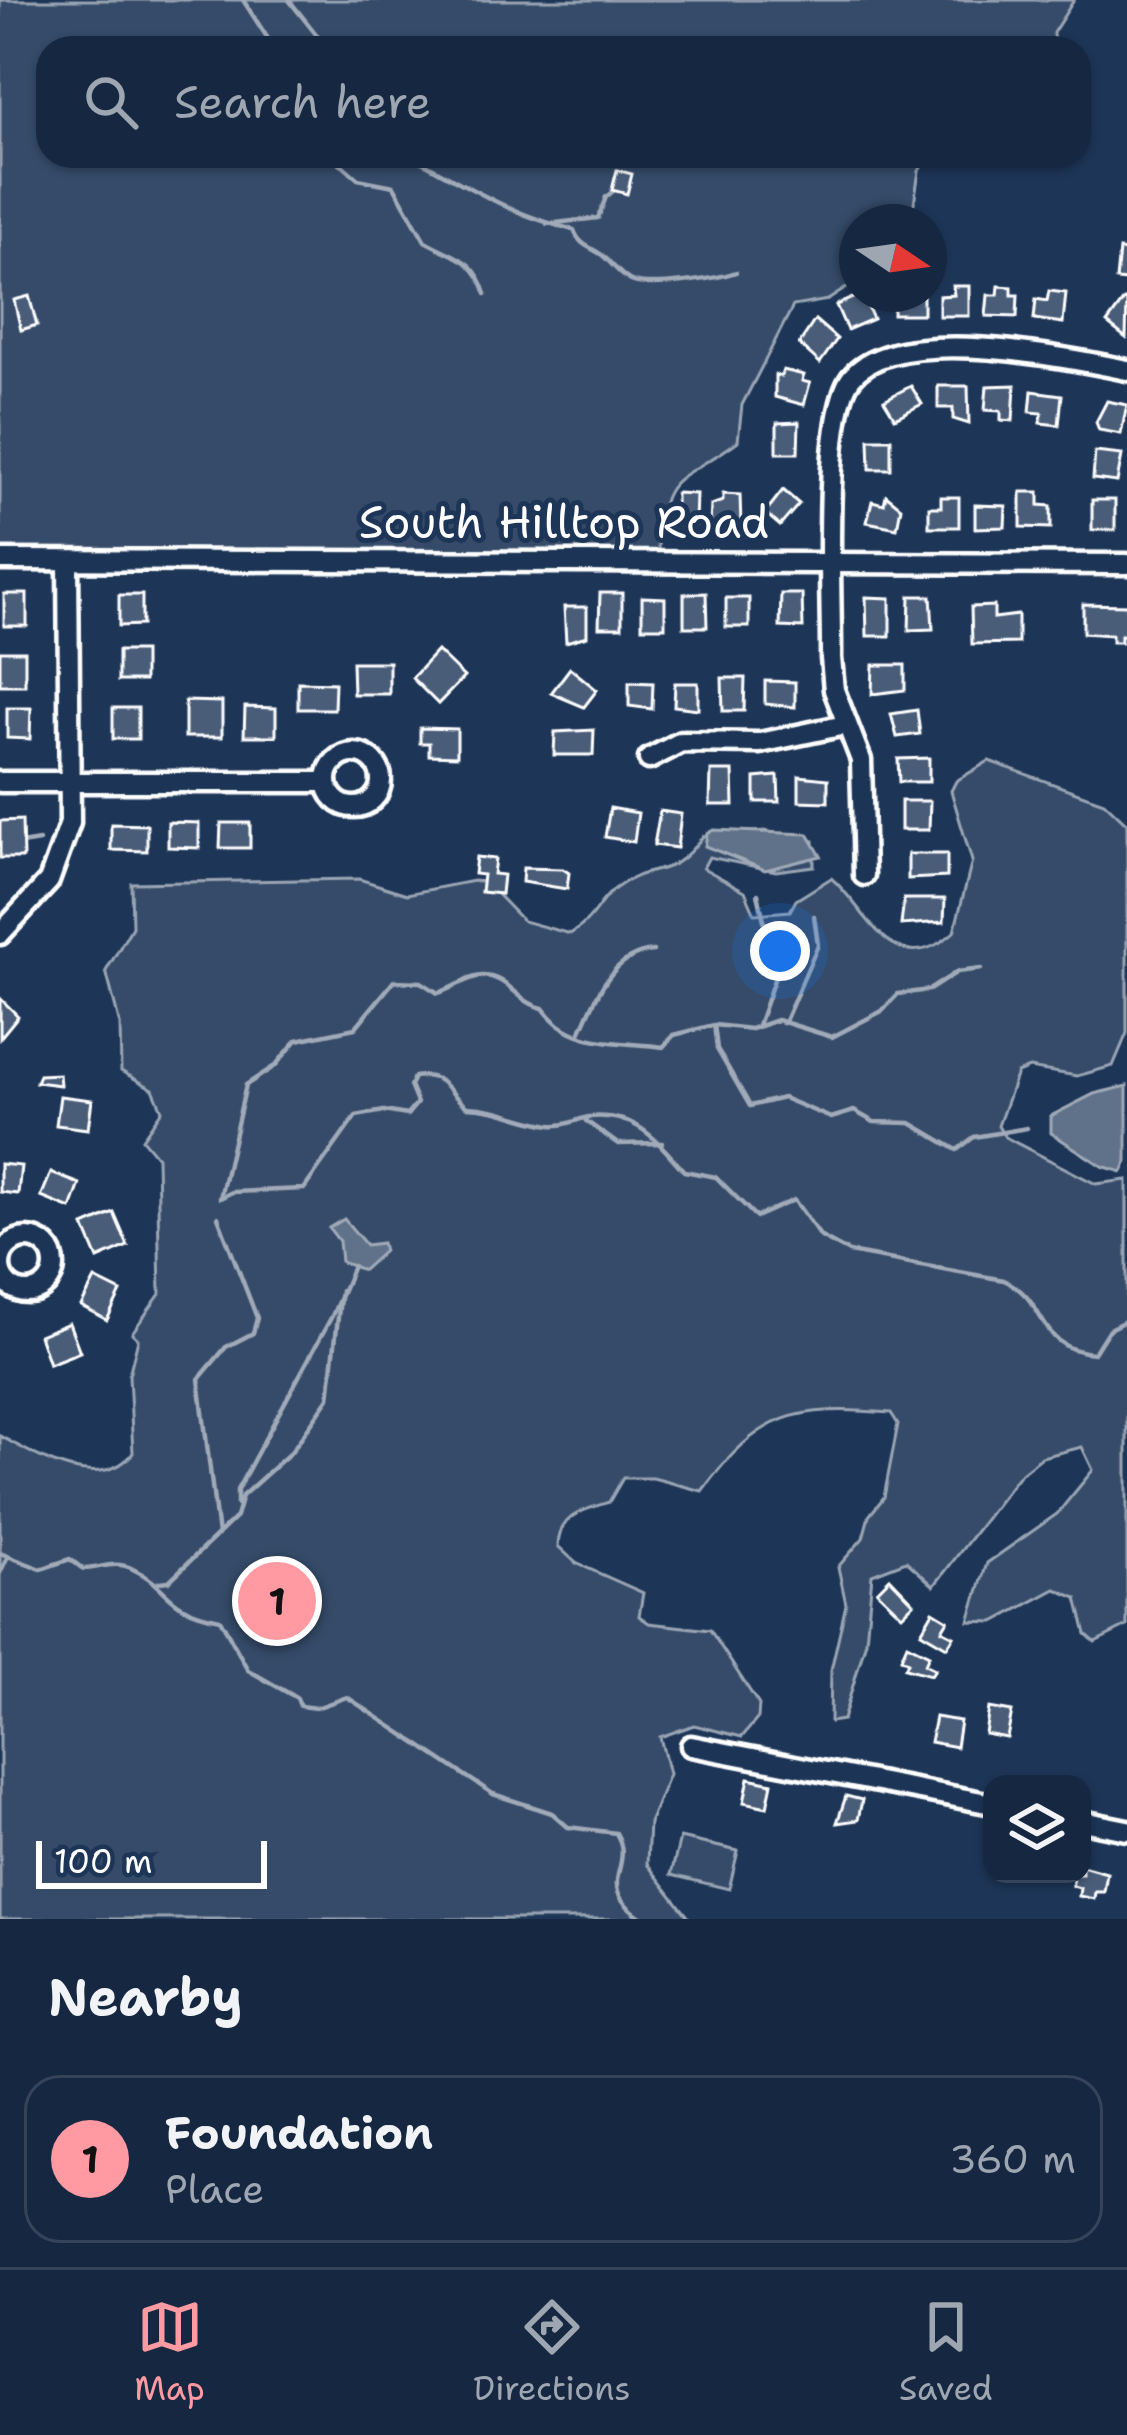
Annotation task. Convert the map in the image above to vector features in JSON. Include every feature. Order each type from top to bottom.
[{"type":"street","points":[[864,874],[861,760],[844,725],[831,658],[835,419],[850,379],[866,364],[907,351],[1045,355],[1127,370]]},
{"type":"street","name":"South Hilltop Road","points":[[0,560],[1127,565]]},
{"type":"street","points":[[0,934],[31,907],[62,856],[73,782],[68,561]]},
{"type":"street","points":[[649,759],[682,742],[760,743],[844,725]]},
{"type":"street","points":[[0,782],[327,782]]},
{"type":"street","points":[[691,1746],[983,1802]]},
{"type":"street","points":[[1091,1823],[1127,1830]]},
{"type":"shaded area","points":[[0,0],[1074,0],[1053,36],[36,36],[36,168],[921,168],[914,204],[839,204],[839,293],[828,300],[793,306],[742,405],[738,441],[669,491],[659,524],[658,551],[0,552]]},
{"type":"shaded area","points":[[989,761],[1104,802],[1127,824],[1127,1033],[1113,1066],[1077,1076],[1029,1068],[1017,1073],[998,1126],[1005,1137],[1096,1184],[1127,1180],[1127,1626],[1095,1642],[1086,1634],[1077,1598],[1056,1589],[994,1622],[969,1621],[987,1563],[1057,1514],[1093,1470],[1082,1447],[1042,1457],[1019,1475],[934,1586],[906,1561],[872,1574],[866,1641],[843,1720],[830,1722],[831,1670],[846,1604],[838,1567],[863,1538],[869,1516],[884,1497],[898,1424],[891,1413],[805,1413],[762,1429],[702,1491],[653,1478],[623,1478],[609,1502],[574,1515],[559,1536],[558,1546],[576,1563],[643,1593],[639,1616],[649,1623],[710,1630],[759,1705],[758,1718],[742,1737],[694,1725],[660,1737],[669,1774],[649,1823],[647,1864],[690,1919],[0,1919],[0,1436],[48,1461],[85,1471],[119,1465],[133,1453],[129,1375],[138,1339],[132,1333],[160,1294],[157,1157],[142,1139],[162,1110],[153,1089],[121,1071],[120,1025],[106,971],[132,927],[131,883],[359,879],[407,894],[485,882],[523,921],[570,934],[616,888],[670,866],[703,836],[765,831],[814,841],[814,866],[776,871],[709,857],[703,868],[745,891],[755,914],[790,911],[796,900],[831,878],[883,936],[914,951],[933,946],[954,932],[972,861],[951,791],[956,781]]},
{"type":"shaded area","points":[[707,833],[808,834],[821,856],[765,870],[705,846]]},
{"type":"shaded area","points":[[1127,1086],[1127,1162],[1122,1172],[1102,1166],[1051,1133],[1051,1116],[1094,1094]]},
{"type":"shaded area","points":[[344,1219],[366,1245],[382,1243],[384,1251],[363,1270],[341,1262],[339,1241],[329,1228]]},
{"type":"shaded area","points":[[680,1838],[738,1851],[729,1889],[671,1875]]},
{"type":"building","points":[[617,170],[632,174],[627,194],[612,190]]},
{"type":"building","points":[[1119,250],[1127,251],[1127,281],[1116,280]]},
{"type":"building","points":[[953,286],[969,286],[969,316],[939,316],[947,312],[947,295],[954,295]]},
{"type":"building","points":[[999,286],[1012,287],[1012,295],[1018,295],[1017,317],[986,316],[988,295],[998,295]]},
{"type":"building","points":[[1049,291],[1066,293],[1063,323],[1034,319],[1036,299],[1047,301]]},
{"type":"building","points":[[29,296],[37,325],[21,330],[14,300]]},
{"type":"building","points":[[1127,301],[1126,338],[1107,323]]},
{"type":"building","points":[[839,312],[870,312],[873,319],[847,330]]},
{"type":"building","points":[[815,320],[837,339],[820,363],[799,344]]},
{"type":"building","points":[[783,370],[804,375],[802,381],[810,383],[804,405],[775,397],[775,375],[781,376]]},
{"type":"building","points":[[1015,385],[1013,421],[1001,420],[1001,411],[985,410],[987,386]]},
{"type":"building","points":[[911,386],[922,404],[895,418],[884,400]]},
{"type":"building","points":[[938,386],[968,386],[969,424],[953,419],[953,408],[938,408]]},
{"type":"building","points":[[1032,391],[1062,395],[1059,425],[1040,423],[1042,413],[1030,412]]},
{"type":"building","points":[[1107,401],[1127,405],[1121,434],[1099,430],[1096,422]]},
{"type":"building","points":[[799,422],[798,453],[777,453],[777,423]]},
{"type":"building","points":[[869,439],[891,439],[891,469],[870,469]]},
{"type":"building","points":[[1095,452],[1122,455],[1117,482],[1093,479]]},
{"type":"building","points":[[783,490],[799,504],[780,526],[765,513]]},
{"type":"building","points":[[1021,492],[1039,492],[1039,505],[1051,506],[1051,528],[1021,527]]},
{"type":"building","points":[[676,493],[696,494],[695,525],[664,525],[665,505],[676,505]]},
{"type":"building","points":[[723,494],[740,495],[741,525],[710,525],[711,505],[723,501]]},
{"type":"building","points":[[886,495],[901,507],[897,528],[867,522],[872,501],[884,504]]},
{"type":"building","points":[[941,497],[959,497],[959,527],[929,527],[929,507],[941,507]]},
{"type":"building","points":[[1092,500],[1115,500],[1115,530],[1092,530]]},
{"type":"building","points":[[975,505],[1006,506],[1005,527],[975,528]]},
{"type":"building","points":[[600,593],[622,593],[622,627],[599,627]]},
{"type":"building","points":[[706,593],[707,627],[684,627],[684,594]]},
{"type":"building","points":[[4,594],[27,594],[27,626],[4,626]]},
{"type":"building","points":[[781,594],[802,594],[803,628],[780,627]]},
{"type":"building","points":[[119,595],[142,595],[142,625],[119,626]]},
{"type":"building","points":[[910,596],[931,596],[933,629],[909,630]]},
{"type":"building","points":[[642,597],[665,598],[665,627],[642,627]]},
{"type":"building","points":[[866,597],[890,598],[890,636],[867,636]]},
{"type":"building","points":[[726,598],[749,598],[749,627],[726,627]]},
{"type":"building","points":[[1083,604],[1127,605],[1127,635],[1121,635],[1121,642],[1112,642],[1112,635],[1083,633]]},
{"type":"building","points":[[994,606],[994,618],[1018,615],[1018,643],[972,644],[971,607]]},
{"type":"building","points":[[564,607],[587,607],[587,636],[566,642]]},
{"type":"building","points":[[0,651],[25,651],[25,685],[0,685]]},
{"type":"building","points":[[118,651],[144,651],[144,681],[118,681]]},
{"type":"building","points":[[437,651],[464,677],[438,704],[412,678]]},
{"type":"building","points":[[352,662],[389,662],[389,694],[353,694]]},
{"type":"building","points":[[873,665],[905,665],[905,690],[872,694]]},
{"type":"building","points":[[570,668],[597,690],[584,707],[551,693]]},
{"type":"building","points":[[722,678],[745,678],[744,711],[723,711]]},
{"type":"building","points":[[765,681],[795,682],[795,707],[765,704]]},
{"type":"building","points":[[298,682],[335,683],[334,709],[298,709]]},
{"type":"building","points":[[629,682],[653,683],[652,709],[629,706]]},
{"type":"building","points":[[675,683],[698,683],[698,709],[674,706]]},
{"type":"building","points":[[185,701],[222,702],[222,737],[185,737]]},
{"type":"building","points":[[245,707],[276,708],[276,736],[244,736]]},
{"type":"building","points":[[7,708],[31,708],[30,739],[7,738]]},
{"type":"building","points":[[113,708],[138,708],[138,739],[113,739]]},
{"type":"building","points":[[917,710],[920,734],[897,737],[891,714]]},
{"type":"building","points":[[420,728],[457,729],[457,756],[429,755],[429,743],[420,743]]},
{"type":"building","points":[[594,730],[593,755],[554,755],[555,732]]},
{"type":"building","points":[[929,758],[929,782],[899,782],[898,759]]},
{"type":"building","points":[[711,771],[733,771],[734,805],[710,805]]},
{"type":"building","points":[[778,776],[779,802],[755,802],[755,778]]},
{"type":"building","points":[[799,776],[828,779],[828,802],[799,801]]},
{"type":"building","points":[[901,801],[930,801],[929,830],[901,830]]},
{"type":"building","points":[[610,808],[638,813],[634,842],[605,837]]},
{"type":"building","points":[[660,811],[681,814],[677,848],[654,845]]},
{"type":"building","points":[[22,820],[23,858],[0,858],[0,821]]},
{"type":"building","points":[[168,822],[199,823],[199,848],[168,847]]},
{"type":"building","points":[[221,823],[250,823],[250,848],[220,848]]},
{"type":"building","points":[[111,824],[147,825],[147,851],[111,850]]},
{"type":"building","points":[[908,854],[947,854],[947,877],[908,879]]},
{"type":"building","points":[[476,857],[495,859],[493,874],[503,875],[501,894],[481,892],[483,875],[474,874]]},
{"type":"building","points":[[523,868],[563,869],[569,873],[567,889],[522,882]]},
{"type":"building","points":[[904,899],[945,899],[944,922],[901,925]]},
{"type":"building","points":[[0,998],[18,1016],[0,1038]]},
{"type":"building","points":[[59,1074],[60,1085],[36,1082],[39,1075]]},
{"type":"building","points":[[60,1096],[92,1100],[88,1129],[56,1125]]},
{"type":"building","points":[[0,1164],[21,1166],[18,1194],[0,1192]]},
{"type":"building","points":[[51,1173],[80,1184],[71,1209],[41,1197]]},
{"type":"building","points":[[114,1213],[128,1246],[98,1259],[84,1226]]},
{"type":"building","points":[[95,1279],[121,1292],[107,1320],[81,1306]]},
{"type":"building","points":[[69,1323],[80,1352],[49,1364],[39,1335]]},
{"type":"building","points":[[890,1578],[914,1603],[902,1615],[877,1591]]},
{"type":"building","points":[[285,1580],[289,1619],[269,1622],[264,1582]]},
{"type":"building","points":[[933,1611],[948,1620],[942,1630],[954,1636],[947,1647],[921,1632]]},
{"type":"building","points":[[907,1644],[929,1655],[925,1664],[935,1669],[931,1675],[905,1668],[908,1662],[901,1658]]},
{"type":"building","points":[[989,1708],[1012,1712],[1007,1738],[985,1734]]},
{"type":"building","points":[[935,1717],[960,1721],[956,1747],[930,1742]]},
{"type":"building","points":[[749,1778],[772,1783],[767,1807],[744,1802]]},
{"type":"building","points":[[846,1796],[862,1800],[858,1820],[837,1823]]},
{"type":"building","points":[[1091,1869],[1107,1873],[1104,1892],[1095,1892],[1094,1899],[1079,1896],[1080,1888],[1073,1886],[1091,1883]]},
{"type":"waterway","points":[[243,0],[266,36]]},
{"type":"waterway","points":[[289,0],[318,36]]},
{"type":"waterway","points":[[346,168],[358,179],[394,186],[425,241],[470,266],[486,294]]},
{"type":"waterway","points":[[433,168],[509,208],[574,230],[582,243],[631,281],[667,284],[736,272]]},
{"type":"waterway","points":[[547,224],[598,218],[606,197],[618,187]]},
{"type":"waterway","points":[[21,844],[39,841]]},
{"type":"waterway","points":[[757,1028],[776,974],[758,894]]},
{"type":"waterway","points":[[785,1021],[818,945],[814,916]]},
{"type":"waterway","points":[[580,1033],[615,969],[638,954],[653,951]]},
{"type":"waterway","points":[[981,969],[957,972],[929,990],[898,994],[882,1011],[832,1037],[777,1020],[751,1029],[714,1025],[674,1035],[663,1047],[582,1036],[493,977],[473,978],[438,993],[421,982],[394,981],[355,1028],[297,1040],[275,1066],[246,1085],[220,1198],[232,1192],[304,1189],[356,1116],[384,1111],[407,1115],[417,1103],[410,1086],[414,1077],[433,1077],[467,1107],[551,1125],[589,1117],[633,1124],[684,1171],[716,1177],[756,1217],[794,1200],[821,1237],[849,1252],[1004,1280],[1029,1300],[1052,1334],[1075,1350],[1094,1353],[1109,1329],[1127,1320]]},
{"type":"waterway","points":[[714,1025],[717,1049],[750,1106],[783,1098],[831,1118],[854,1111],[874,1122],[911,1123],[957,1150],[974,1137],[1027,1128]]},
{"type":"waterway","points":[[586,1121],[618,1144],[662,1143]]},
{"type":"waterway","points":[[218,1217],[257,1318],[253,1333],[226,1347],[199,1379],[218,1535]]},
{"type":"waterway","points":[[237,1505],[237,1490],[332,1316],[353,1266]]},
{"type":"waterway","points":[[159,1582],[169,1581],[236,1517],[242,1496],[291,1452],[329,1398],[341,1290]]},
{"type":"waterway","points":[[0,1553],[41,1569],[70,1559],[83,1569],[131,1568],[177,1603],[220,1619],[248,1670],[297,1698],[300,1706],[316,1708],[347,1697],[493,1794],[552,1813],[568,1827],[616,1833],[622,1857],[620,1896],[644,1919]]},
{"type":"waterway","points":[[0,1573],[7,1558]]},
{"type":"place","name":"Foundation","points":[[277,1601]]}]
